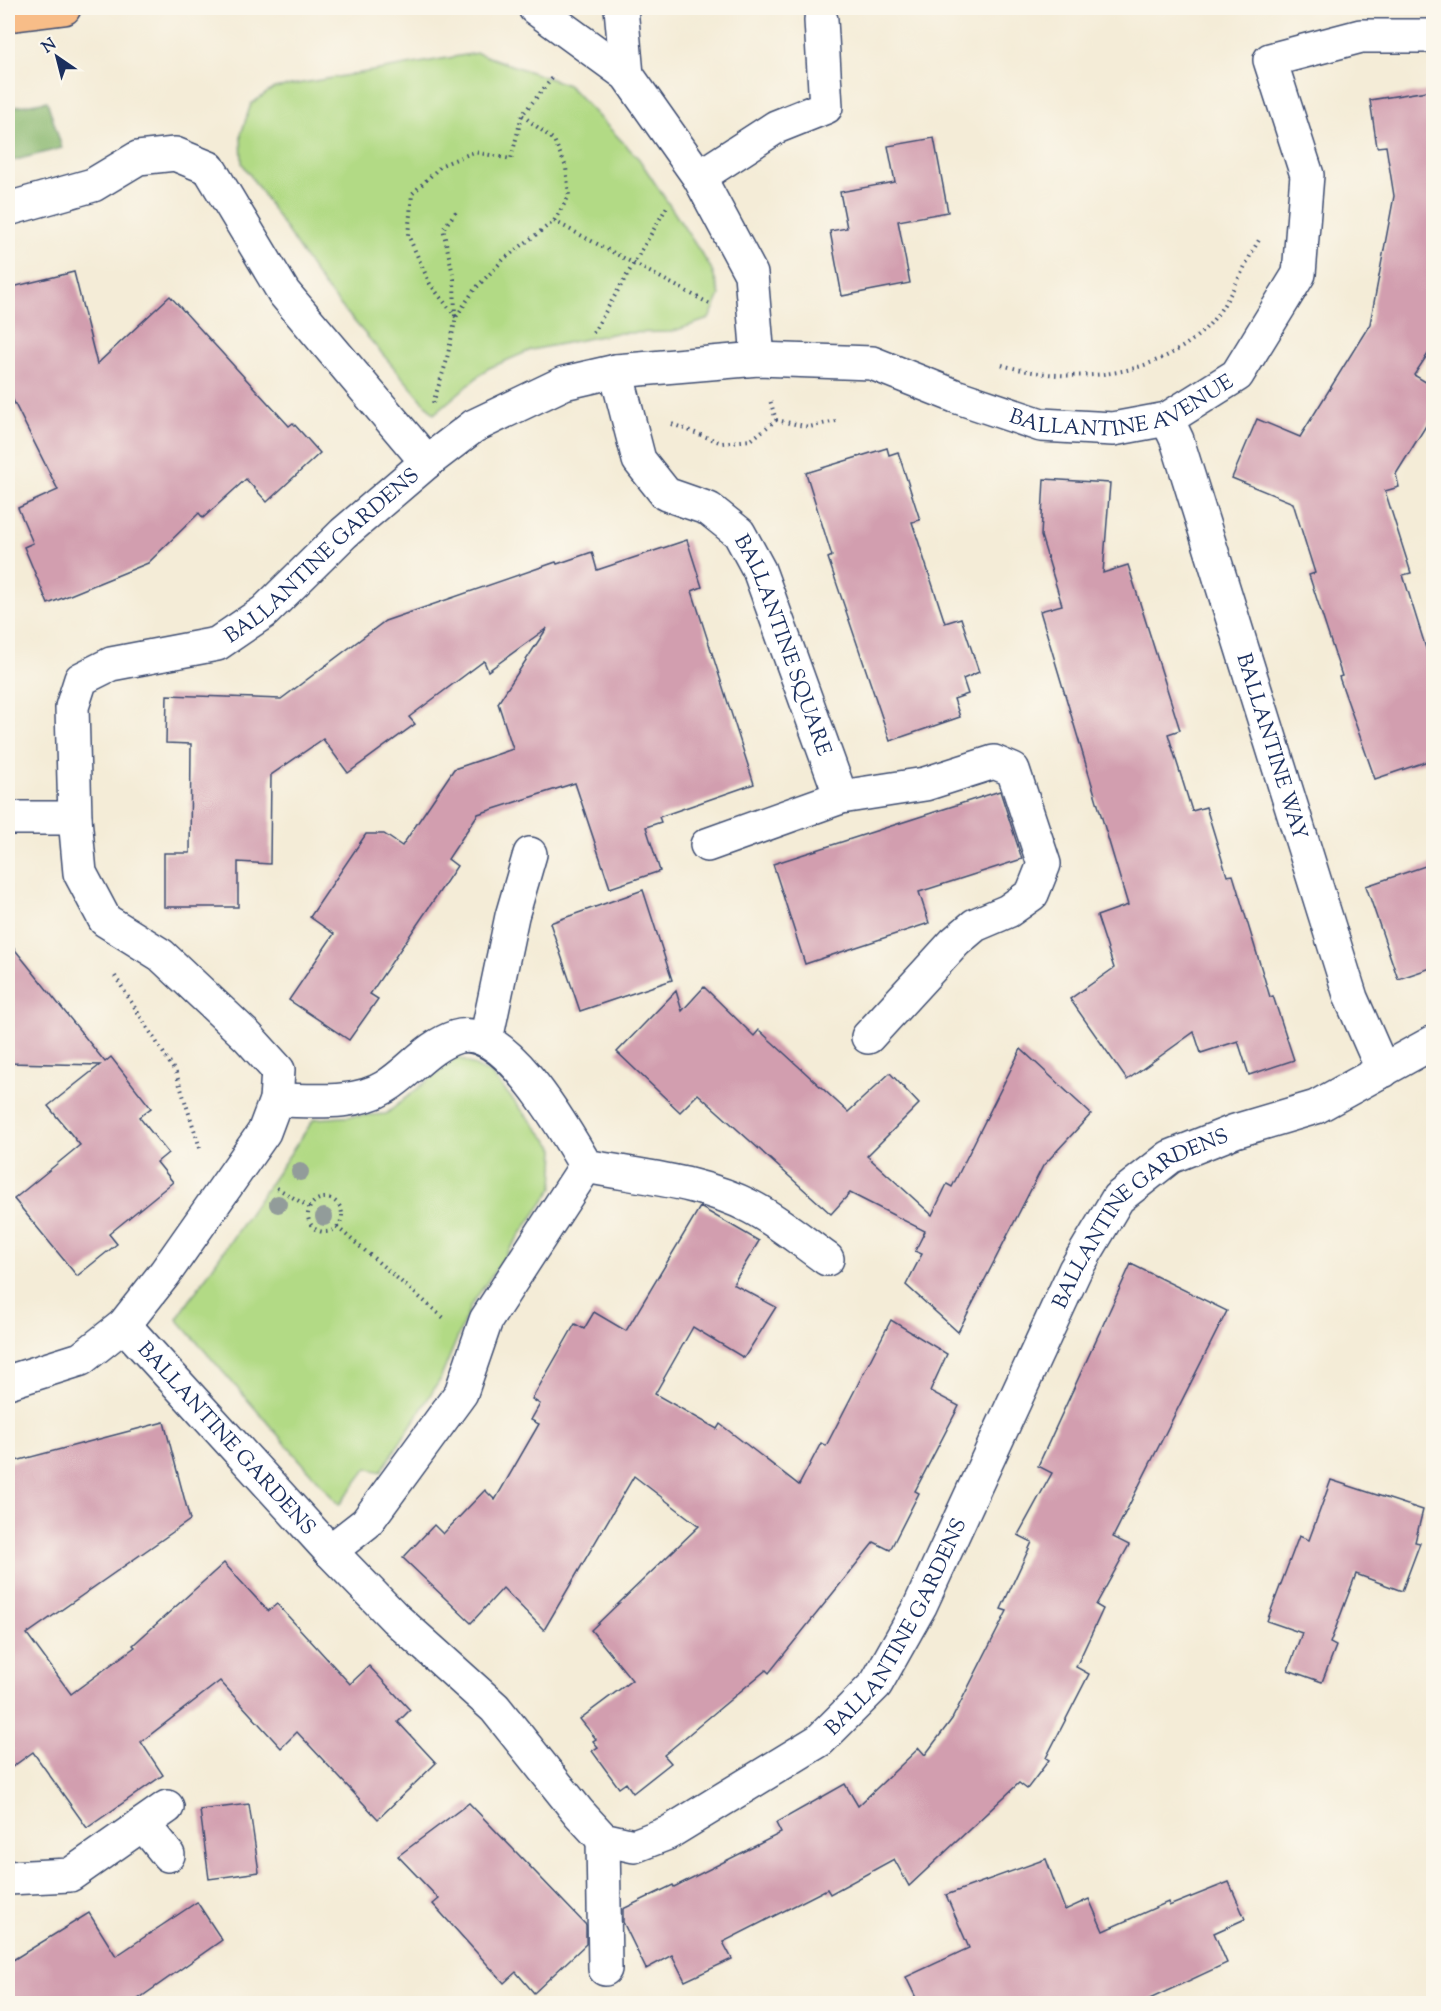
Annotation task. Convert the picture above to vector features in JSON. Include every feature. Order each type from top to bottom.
[{"type":"main road","points":[[8,15],[64,8]]},
{"type":"street","points":[[535,8],[627,75],[699,177],[751,274],[757,344]]},
{"type":"street","points":[[621,8],[627,75]]},
{"type":"street","points":[[699,177],[776,127],[826,107],[821,20]]},
{"type":"street","name":"BALLANTINE AVENUE","points":[[757,344],[872,363],[955,396],[1041,425],[1113,429],[1167,419],[1237,375],[1299,274],[1307,176],[1270,60],[1361,36],[1434,36]]},
{"type":"street","name":"BALLANTINE GARDENS","points":[[8,209],[93,185],[138,158],[175,154],[209,168],[284,293],[427,462]]},
{"type":"street","name":"BALLANTINE GARDENS","points":[[8,1382],[81,1359],[124,1325],[217,1200],[264,1132],[276,1100],[278,1070],[248,1037],[161,956],[105,920],[80,873],[75,818],[72,707],[81,679],[111,664],[217,644],[264,612],[344,533],[427,462],[474,426],[564,383],[757,344]]},
{"type":"street","name":"BALLANTINE SQUARE","points":[[616,371],[639,460],[666,494],[710,509],[739,532],[759,570],[841,797]]},
{"type":"street","name":"BALLANTINE WAY","points":[[1167,419],[1177,440],[1351,998],[1383,1071]]},
{"type":"street","points":[[707,845],[841,797],[925,784],[994,762],[1013,771],[1044,864],[1032,894],[1008,911],[975,925],[955,942],[867,1037]]},
{"type":"street","points":[[8,818],[75,818]]},
{"type":"street","points":[[486,1040],[512,916],[530,854]]},
{"type":"street","points":[[276,1100],[348,1099],[384,1088],[429,1050],[458,1036],[486,1040],[524,1074],[555,1113],[586,1166],[684,1184],[725,1195],[753,1208],[827,1259]]},
{"type":"street","name":"BALLANTINE GARDENS","points":[[124,1325],[330,1551],[395,1618],[495,1708],[579,1814],[603,1839],[634,1846],[668,1833],[820,1740],[876,1684],[920,1606],[1075,1270],[1118,1198],[1170,1157],[1235,1131],[1316,1107],[1434,1042]]},
{"type":"street","name":"BALLANTINE GARDENS","points":[[330,1551],[366,1523],[461,1393],[486,1320],[586,1166]]},
{"type":"street","points":[[8,1878],[70,1875],[155,1816],[168,1855]]},
{"type":"street","points":[[603,1839],[605,1969]]},
{"type":"path","points":[[456,317],[430,284],[408,235],[412,194],[442,165],[474,152],[511,159],[522,115],[556,74],[567,31]]},
{"type":"path","points":[[456,317],[474,290],[504,259],[554,221],[569,196],[566,167],[554,140],[522,115]]},
{"type":"path","points":[[564,383],[678,190],[699,177]]},
{"type":"path","points":[[405,436],[432,405],[446,363],[456,317],[454,279],[443,229],[458,209]]},
{"type":"path","points":[[554,221],[633,263],[757,344],[776,420]]},
{"type":"path","points":[[996,363],[1026,372],[1072,377],[1104,375],[1153,363],[1201,332],[1233,290],[1261,236]]},
{"type":"path","points":[[776,420],[809,427],[836,421]]},
{"type":"path","points":[[631,430],[675,424],[722,444],[751,440],[776,420]]},
{"type":"path","points":[[105,920],[99,950],[176,1073],[217,1200]]},
{"type":"path","points":[[324,1198],[334,1201],[341,1210],[337,1227],[321,1232],[312,1227],[307,1212],[313,1202],[324,1198]]},
{"type":"path","points":[[337,1227],[478,1347]]},
{"type":"green space","points":[[477,53],[568,85],[639,159],[711,268],[720,295],[709,319],[671,332],[616,333],[531,350],[487,369],[434,414],[323,285],[242,163],[241,134],[251,104],[274,88]]},
{"type":"green space","points":[[47,101],[62,148],[8,162],[8,108]]},
{"type":"green space","points":[[457,1057],[491,1074],[555,1149],[553,1188],[471,1305],[440,1380],[381,1472],[367,1468],[339,1505],[177,1319],[314,1119],[386,1114]]},
{"type":"building","points":[[1434,90],[1434,345],[1414,375],[1434,387],[1434,413],[1396,474],[1399,487],[1385,491],[1411,573],[1403,575],[1434,674],[1434,759],[1375,779],[1339,677],[1342,676],[1309,575],[1315,573],[1293,503],[1232,478],[1257,419],[1300,437],[1370,324],[1394,196],[1386,146],[1377,147],[1370,100]]},
{"type":"building","points":[[934,138],[948,212],[898,221],[910,283],[842,296],[830,231],[847,228],[840,192],[895,182],[888,146]]},
{"type":"building","points":[[74,272],[97,364],[170,296],[289,426],[293,423],[320,453],[267,502],[246,479],[203,518],[199,513],[148,563],[48,604],[24,547],[33,543],[18,508],[58,490],[8,390],[8,288]]},
{"type":"building","points":[[887,448],[889,455],[898,452],[920,520],[912,522],[945,623],[961,618],[979,672],[963,679],[968,694],[954,699],[960,717],[890,741],[828,558],[832,556],[806,473]]},
{"type":"building","points":[[1044,479],[1110,483],[1103,573],[1128,565],[1180,730],[1168,734],[1192,811],[1206,807],[1227,876],[1233,875],[1270,997],[1273,996],[1294,1060],[1249,1075],[1238,1041],[1201,1053],[1194,1032],[1127,1080],[1070,999],[1114,968],[1097,916],[1128,905],[1040,611],[1062,605],[1041,536]]},
{"type":"building","points":[[687,540],[702,587],[692,591],[754,784],[659,817],[661,822],[646,827],[660,871],[610,888],[575,783],[478,814],[448,859],[457,866],[370,994],[378,999],[349,1040],[289,1000],[334,934],[310,917],[366,834],[384,834],[402,846],[454,769],[513,749],[498,703],[547,628],[488,671],[484,661],[409,717],[415,724],[348,773],[323,739],[271,775],[270,864],[238,862],[238,907],[164,907],[164,853],[190,853],[191,744],[166,743],[167,695],[281,699],[385,621],[556,562],[557,564],[592,552],[597,570]]},
{"type":"building","points":[[1000,791],[1022,859],[919,892],[929,923],[805,964],[773,864]]},
{"type":"building","points":[[1434,863],[1434,967],[1398,979],[1366,886]]},
{"type":"building","points":[[643,890],[672,980],[580,1011],[550,923]]},
{"type":"building","points":[[8,941],[105,1062],[111,1057],[151,1108],[139,1117],[168,1153],[157,1162],[173,1182],[109,1234],[117,1244],[77,1276],[14,1199],[80,1145],[48,1106],[100,1065],[8,1063]]},
{"type":"building","points":[[704,987],[754,1036],[759,1030],[848,1112],[890,1073],[919,1104],[867,1156],[932,1215],[947,1184],[952,1187],[1021,1049],[1091,1114],[1043,1166],[958,1332],[906,1285],[922,1254],[915,1251],[925,1231],[850,1193],[831,1214],[698,1094],[680,1112],[617,1052],[676,991],[682,1011]]},
{"type":"building","points":[[700,1207],[759,1241],[733,1284],[776,1307],[744,1358],[693,1327],[655,1394],[717,1429],[720,1424],[799,1485],[821,1443],[826,1446],[891,1320],[947,1354],[930,1391],[959,1406],[915,1491],[919,1493],[890,1550],[874,1542],[769,1673],[766,1670],[664,1755],[671,1763],[633,1793],[626,1783],[619,1788],[592,1751],[598,1747],[593,1741],[596,1739],[580,1719],[632,1680],[591,1630],[699,1526],[634,1476],[544,1630],[503,1588],[471,1623],[403,1558],[434,1525],[443,1534],[485,1490],[495,1500],[539,1424],[531,1420],[540,1404],[532,1399],[575,1324],[584,1329],[594,1312],[626,1331]]},
{"type":"building","points":[[1131,1264],[1227,1311],[1113,1537],[1129,1545],[1096,1605],[1103,1609],[1076,1667],[1089,1674],[1046,1758],[1049,1760],[1027,1789],[1019,1783],[909,1886],[894,1859],[830,1894],[827,1889],[723,1942],[732,1959],[685,1981],[672,1955],[646,1969],[623,1922],[623,1909],[673,1885],[674,1887],[781,1833],[776,1823],[845,1784],[858,1806],[919,1748],[925,1755],[952,1719],[1007,1611],[1001,1609],[1032,1542],[1018,1535],[1052,1473],[1038,1466]]},
{"type":"building","points":[[164,1422],[190,1520],[27,1634],[71,1694],[135,1647],[133,1645],[224,1563],[268,1611],[277,1604],[350,1684],[369,1666],[410,1710],[398,1722],[436,1763],[378,1819],[297,1732],[281,1748],[220,1681],[141,1742],[163,1775],[87,1828],[33,1752],[8,1770],[8,1463]]},
{"type":"building","points":[[1331,1480],[1423,1510],[1415,1542],[1420,1543],[1402,1591],[1356,1574],[1330,1643],[1336,1646],[1322,1682],[1288,1670],[1302,1633],[1267,1621],[1299,1536],[1309,1540]]},
{"type":"building","points":[[469,1803],[586,1925],[586,1944],[534,1993],[516,1972],[504,1983],[433,1904],[439,1899],[398,1856]]},
{"type":"building","points":[[249,1804],[259,1872],[209,1879],[200,1810]]},
{"type":"building","points":[[1046,1859],[1065,1910],[1089,1899],[1103,1931],[1168,1902],[1169,1906],[1229,1882],[1245,1919],[1214,1933],[1227,1963],[1139,2004],[919,2004],[906,1977],[969,1948],[946,1895]]},
{"type":"building","points":[[197,1902],[222,1940],[131,2004],[8,2004],[8,1963],[89,1913],[116,1956]]}]
